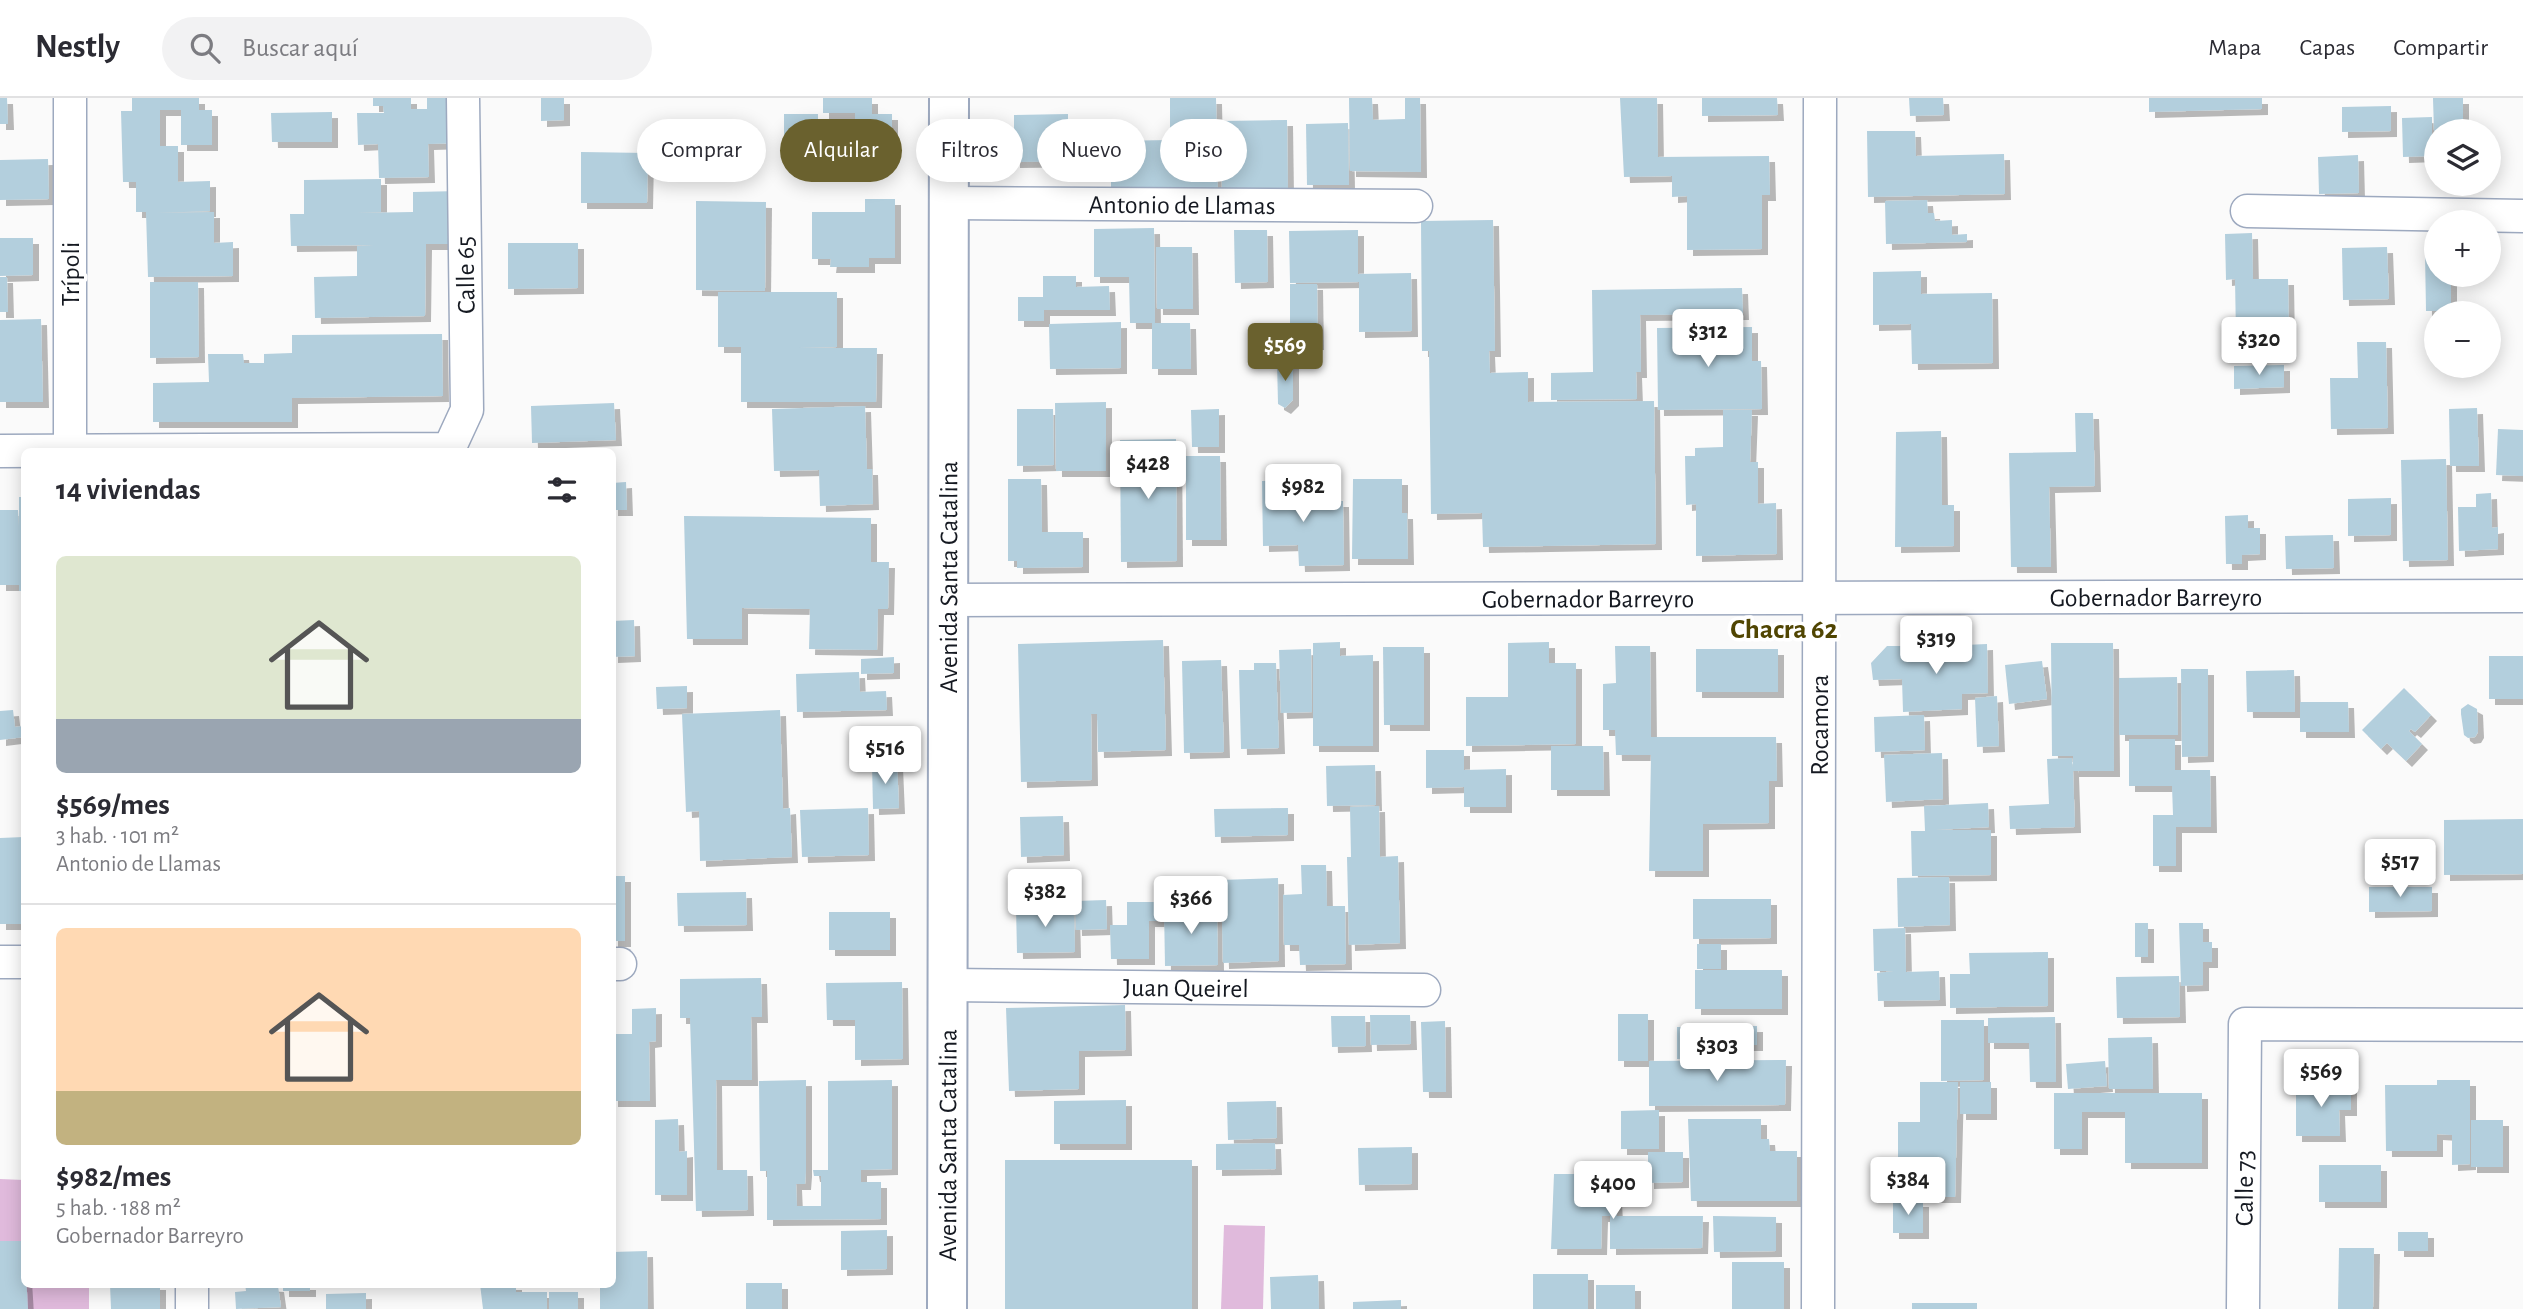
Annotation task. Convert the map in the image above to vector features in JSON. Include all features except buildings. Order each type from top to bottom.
[{"type":"main road","name":"Avenida Santa Catalina","points":[[947,1309],[949,98]]},
{"type":"street","name":"Trípoli","points":[[70,98],[70,448]]},
{"type":"street","name":"Calle 65","points":[[449,448],[467,410],[463,98]]},
{"type":"street","name":"Rocamora","points":[[1818,1309],[1820,98]]},
{"type":"street","name":"Antonio de Llamas","points":[[949,203],[1416,206]]},
{"type":"street","points":[[2247,211],[2523,216]]},
{"type":"street","points":[[0,451],[21,451]]},
{"type":"street","name":"Gobernador Barreyro","points":[[948,600],[1819,600],[2523,596]]},
{"type":"street","points":[[0,962],[21,962]]},
{"type":"street","name":"Juan Queirel","points":[[948,985],[1424,990]]},
{"type":"street","name":"Calle 73","points":[[2243,1309],[2245,1024],[2523,1025]]},
{"type":"street","points":[[192,1288],[192,1309]]},
{"type":"shaded area","points":[[0,1179],[21,1180],[21,1288],[89,1288],[89,1309],[0,1309]]},
{"type":"shaded area","points":[[1224,1225],[1265,1226],[1263,1309],[1221,1309]]},
{"type":"district","name":"Chacra 62","points":[[1784,628]]}]
